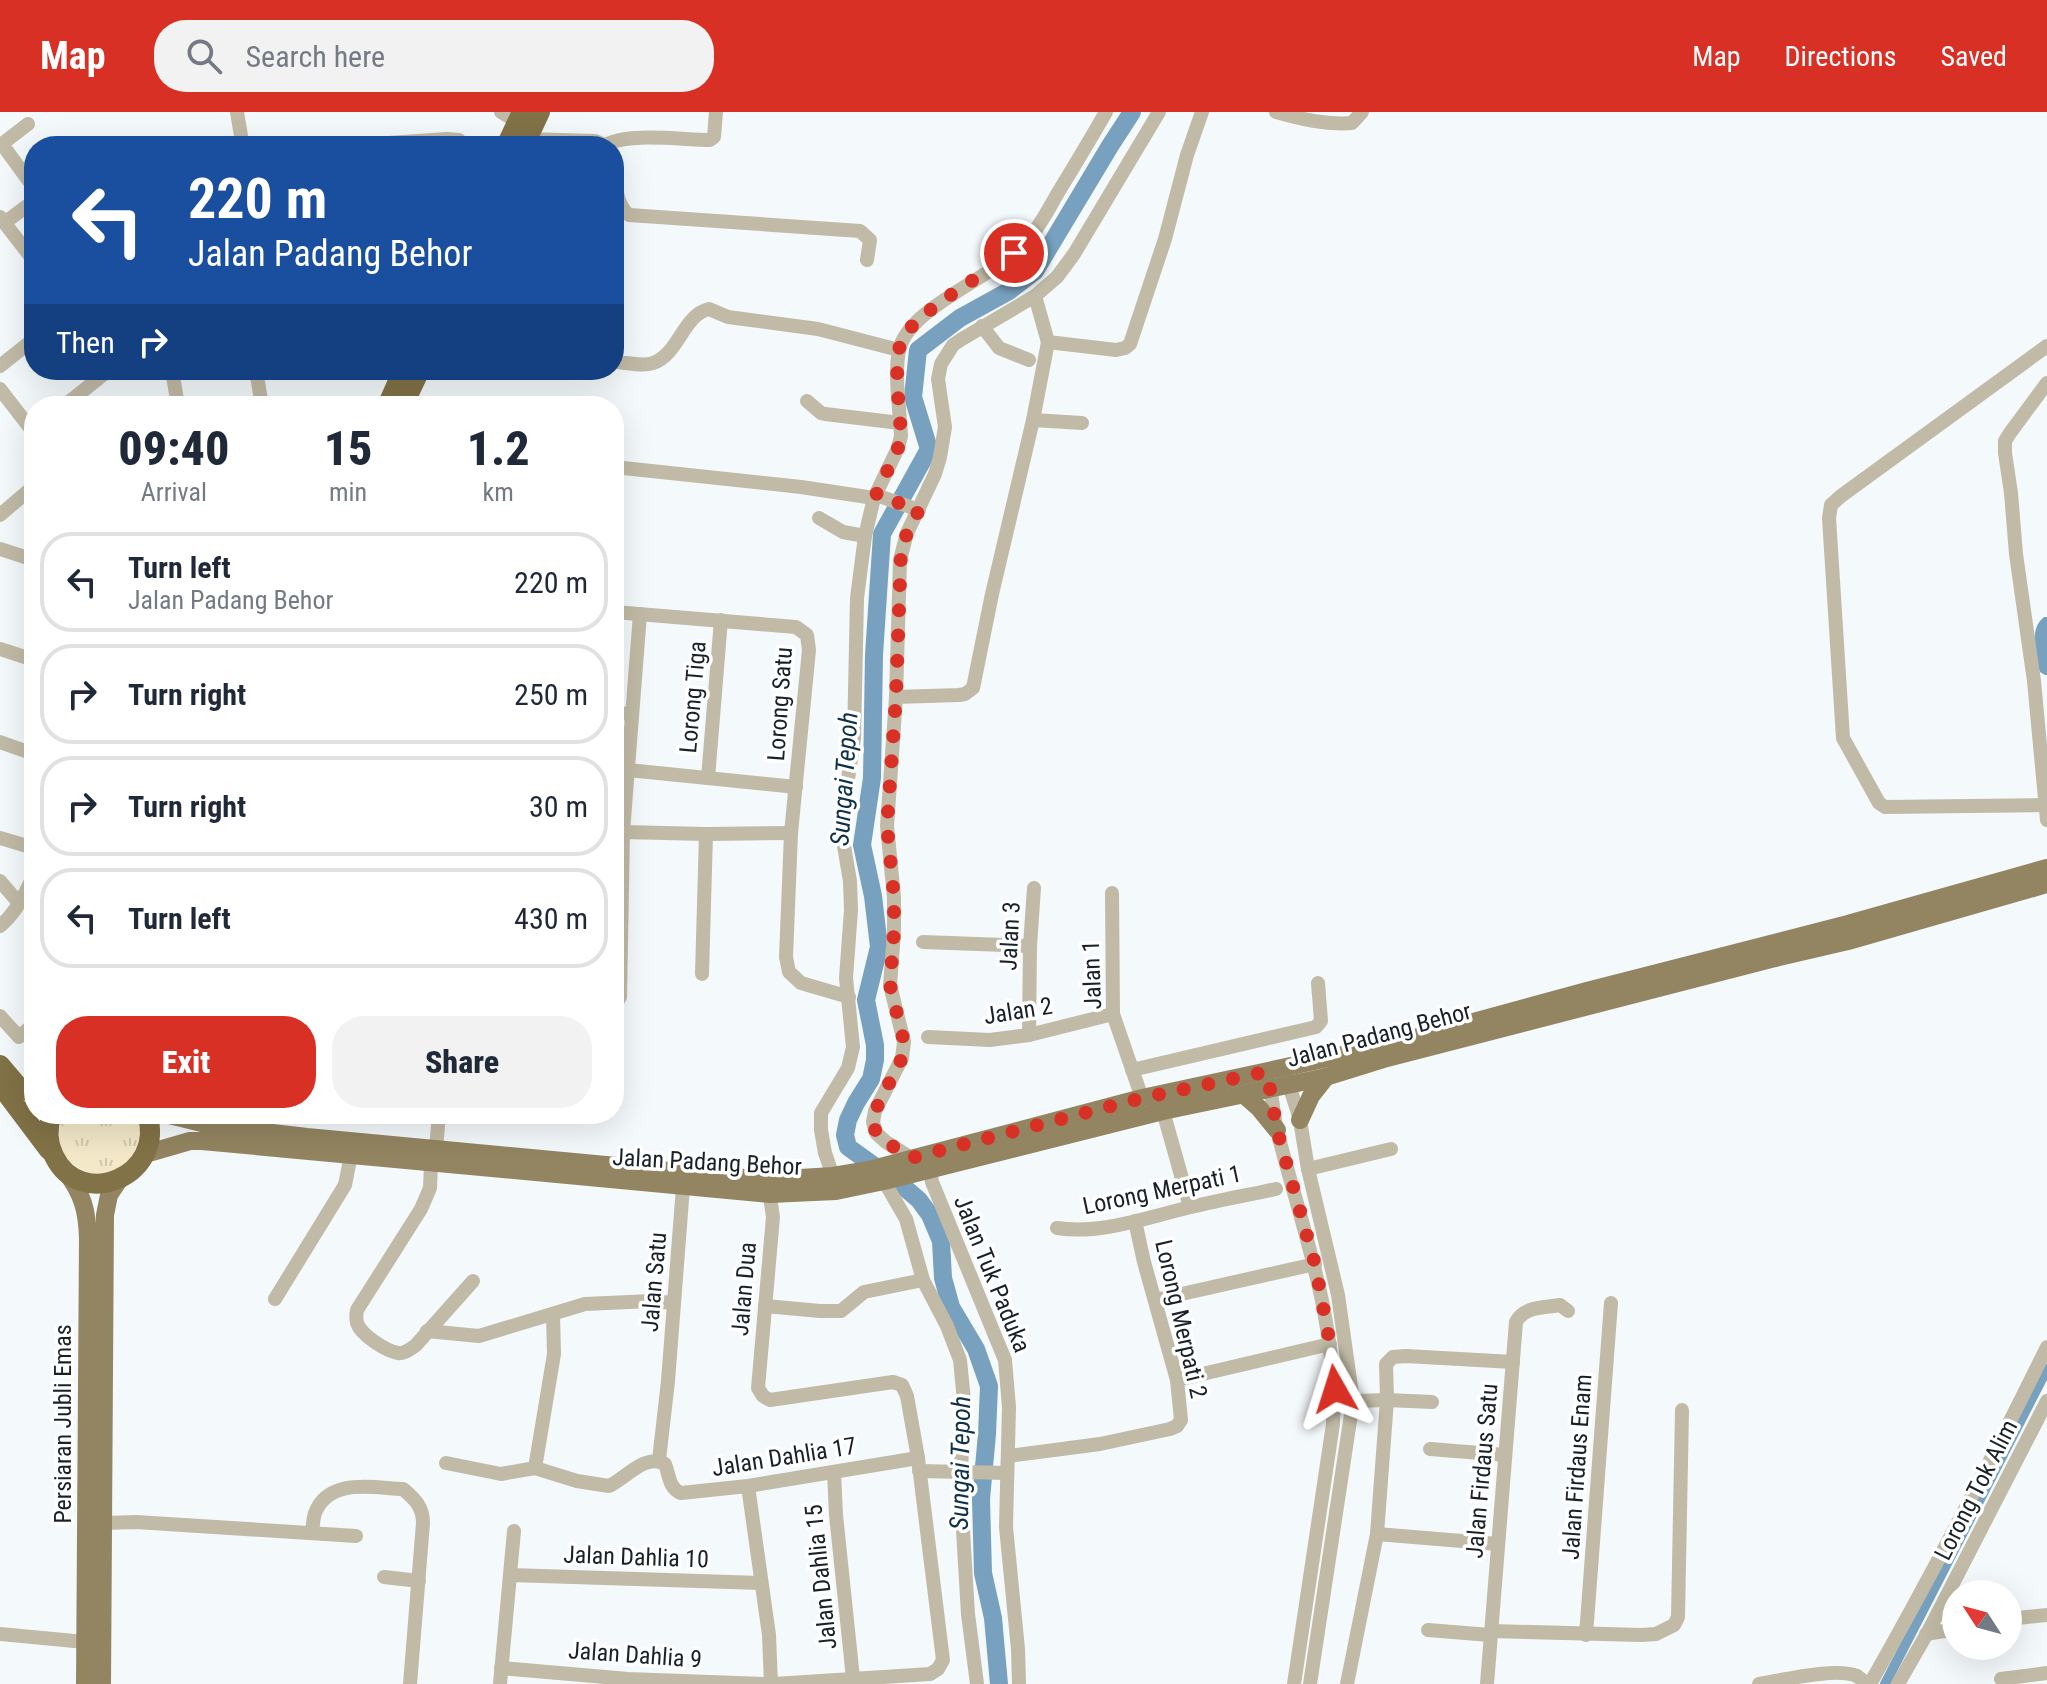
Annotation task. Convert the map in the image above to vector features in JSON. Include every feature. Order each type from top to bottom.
[{"type":"highway","points":[[518,126],[540,112]]},
{"type":"highway","points":[[0,1065],[24,1089]]},
{"type":"highway","points":[[0,1085],[24,1117]]},
{"type":"highway","points":[[29,1124],[72,1176],[100,1184],[119,1180],[132,1172],[145,1154],[150,1137],[148,1124]]},
{"type":"highway","points":[[50,1124],[50,1148],[60,1165]]},
{"type":"main road","name":"Jalan Padang Behor","points":[[145,1154],[190,1141],[202,1141],[351,1155],[433,1156],[836,1191],[876,1175],[916,1165],[1244,1095],[1277,1078],[1429,1033],[1848,924],[2047,868]]},
{"type":"main road","name":"Jalan Padang Behor","points":[[916,1165],[1142,1098],[1277,1078],[1326,1077],[1756,962],[1848,941],[2047,884]]},
{"type":"main road","points":[[1300,1120],[1311,1096],[1326,1077]]},
{"type":"main road","points":[[1244,1095],[1277,1130]]},
{"type":"main road","name":"Jalan Padang Behor","points":[[206,1124],[683,1187],[768,1187],[833,1176],[876,1175]]},
{"type":"main road","name":"Persiaran Jubli Emas","points":[[60,1165],[80,1194],[87,1221],[95,1464],[104,1523],[102,1684]]},
{"type":"main road","name":"Persiaran Jubli Emas","points":[[85,1684],[105,1215],[109,1195],[119,1180]]},
{"type":"street","points":[[237,112],[241,136]]},
{"type":"street","points":[[624,139],[710,140],[714,137],[716,112]]},
{"type":"street","points":[[833,1176],[825,1153],[821,1113],[848,1068],[853,1047],[846,978],[850,881],[842,820],[854,738],[857,598],[865,536],[901,436],[899,350],[902,339],[911,327],[1025,244],[1042,221],[1106,112]]},
{"type":"street","points":[[916,1165],[876,1133],[873,1122],[875,1111],[902,1058],[904,1042],[890,985],[894,897],[887,826],[896,697],[901,552],[914,508],[935,474],[944,437],[945,418],[938,379],[941,364],[953,345],[1035,296],[1057,277],[1159,112]]},
{"type":"street","points":[[1048,342],[1116,350],[1130,344],[1202,112]]},
{"type":"street","points":[[1276,112],[1343,124],[1352,123],[1362,112]]},
{"type":"street","points":[[24,175],[1,145],[28,124]]},
{"type":"street","points":[[518,126],[569,136]]},
{"type":"street","points":[[24,207],[2,220],[24,248]]},
{"type":"street","points":[[624,212],[629,215],[860,231],[870,240],[867,260]]},
{"type":"street","points":[[896,697],[959,695],[973,688],[1048,342],[1035,296]]},
{"type":"street","points":[[624,363],[646,364],[660,359],[699,313],[709,309],[728,317],[818,329],[899,350]]},
{"type":"street","points":[[982,326],[999,348],[1029,360]]},
{"type":"street","points":[[2047,346],[1831,505],[1829,518],[1843,738],[1879,803],[1885,807],[2046,813],[2034,681],[2016,554],[2005,441],[2047,383]]},
{"type":"street","points":[[0,366],[24,347]]},
{"type":"street","points":[[76,396],[96,380]]},
{"type":"street","points":[[0,389],[24,419]]},
{"type":"street","points":[[807,401],[825,414],[900,423]]},
{"type":"street","points":[[1033,420],[1082,423]]},
{"type":"street","points":[[624,468],[878,496],[914,508]]},
{"type":"street","points":[[0,515],[24,495]]},
{"type":"street","points":[[819,518],[843,532],[865,536]]},
{"type":"street","points":[[0,549],[24,557]]},
{"type":"street","name":"Lorong Satu","points":[[624,613],[796,627],[807,635],[809,650],[791,833],[786,957],[789,972],[801,983],[849,997]]},
{"type":"street","points":[[624,820],[640,614]]},
{"type":"street","name":"Lorong Tiga","points":[[708,778],[721,620]]},
{"type":"street","points":[[0,649],[24,657]]},
{"type":"street","points":[[624,714],[632,714]]},
{"type":"street","points":[[0,742],[24,750]]},
{"type":"street","points":[[628,770],[796,787]]},
{"type":"street","points":[[624,832],[791,833]]},
{"type":"street","points":[[702,974],[706,834]]},
{"type":"street","points":[[0,838],[24,845]]},
{"type":"street","points":[[0,881],[19,903]]},
{"type":"street","name":"Jalan 3","points":[[1029,1035],[1034,888]]},
{"type":"street","points":[[0,926],[24,893]]},
{"type":"street","name":"Jalan 1","points":[[1112,893],[1113,1014],[1142,1098]]},
{"type":"street","points":[[923,942],[1030,946]]},
{"type":"street","points":[[1132,1070],[1316,1027],[1321,1021],[1318,983]]},
{"type":"street","name":"Jalan 2","points":[[928,1037],[990,1040],[1029,1035],[1113,1014]]},
{"type":"street","points":[[0,1016],[19,1037],[24,1033]]},
{"type":"street","points":[[1277,1078],[1300,1120],[1308,1169],[1338,1295],[1353,1401],[1310,1684]]},
{"type":"street","points":[[1277,1078],[1277,1130],[1315,1264],[1335,1389],[1333,1424],[1294,1684]]},
{"type":"street","points":[[1163,1111],[1190,1207]]},
{"type":"street","points":[[438,1124],[430,1188],[421,1209],[357,1310],[356,1321],[373,1340],[397,1353],[406,1352],[416,1345],[473,1281]]},
{"type":"street","points":[[1308,1169],[1391,1149]]},
{"type":"street","points":[[275,1299],[345,1185],[351,1155]]},
{"type":"street","name":"Jalan Tuk Paduka","points":[[916,1165],[932,1182],[1005,1360],[1009,1407],[1008,1456],[1003,1472],[1019,1684]]},
{"type":"street","points":[[876,1175],[906,1219],[923,1280],[947,1326],[960,1360],[965,1411],[959,1471],[968,1614],[977,1684]]},
{"type":"street","name":"Jalan Satu","points":[[659,1460],[683,1187]]},
{"type":"street","name":"Jalan Dua","points":[[768,1187],[773,1217],[758,1388],[770,1400],[893,1382],[902,1385],[907,1396],[919,1464]]},
{"type":"street","name":"Lorong Merpati 1","points":[[1057,1228],[1075,1231],[1135,1221],[1276,1189]]},
{"type":"street","name":"Lorong Merpati 2","points":[[1008,1456],[1100,1444],[1170,1429],[1181,1420],[1177,1380],[1135,1221]]},
{"type":"street","points":[[1155,1300],[1315,1264]]},
{"type":"street","points":[[765,1306],[841,1311],[864,1292],[923,1280]]},
{"type":"street","points":[[427,1331],[479,1336],[585,1304],[674,1303]]},
{"type":"street","name":"Jalan Firdaus Enam","points":[[1586,1635],[1611,1303]]},
{"type":"street","name":"Jalan Firdaus Satu","points":[[1487,1684],[1516,1322],[1520,1314],[1528,1310],[1560,1305],[1568,1311]]},
{"type":"street","points":[[535,1468],[554,1354],[553,1314]]},
{"type":"street","points":[[1177,1380],[1330,1344]]},
{"type":"street","points":[[1759,1684],[1843,1673],[1858,1676],[1869,1684],[1916,1603],[2047,1347]]},
{"type":"street","points":[[1347,1684],[1377,1534],[1387,1400],[1386,1364],[1393,1357],[1513,1362]]},
{"type":"street","points":[[1353,1401],[1432,1402]]},
{"type":"street","name":"Lorong Tok Alim","points":[[1898,1684],[2047,1401]]},
{"type":"street","points":[[1428,1630],[1642,1635],[1656,1634],[1674,1625],[1678,1617],[1682,1410]]},
{"type":"street","points":[[1430,1449],[1505,1455]]},
{"type":"street","points":[[446,1463],[501,1474],[535,1468],[577,1481],[609,1486],[640,1465],[659,1460]]},
{"type":"street","name":"Jalan Dahlia 17","points":[[659,1460],[665,1464],[675,1491],[681,1493],[919,1464],[959,1471],[1003,1472]]},
{"type":"street","name":"Jalan Dahlia 9","points":[[501,1668],[628,1679],[770,1684],[930,1674],[938,1669],[943,1660],[919,1464]]},
{"type":"street","name":"Jalan Dahlia 15","points":[[834,1472],[853,1678]]},
{"type":"street","points":[[312,1532],[315,1513],[323,1501],[347,1486],[403,1489],[419,1505],[423,1515],[410,1684]]},
{"type":"street","points":[[748,1486],[769,1635],[770,1684]]},
{"type":"street","points":[[104,1523],[136,1522],[356,1536]]},
{"type":"street","points":[[500,1684],[514,1531]]},
{"type":"street","points":[[1377,1534],[1498,1544]]},
{"type":"street","name":"Jalan Dahlia 10","points":[[510,1575],[761,1583]]},
{"type":"street","points":[[384,1577],[419,1581]]},
{"type":"street","points":[[2022,1618],[2047,1615]]},
{"type":"street","points":[[1926,1634],[1942,1631]]},
{"type":"street","points":[[0,1634],[85,1642]]},
{"type":"street","points":[[2001,1679],[2047,1673]]},
{"type":"green space","points":[[62,1124],[140,1126],[138,1145],[129,1162],[116,1171],[101,1174],[86,1171],[72,1163],[62,1150],[59,1134]]},
{"type":"water","points":[[2047,617],[2047,675],[2040,672],[2038,667],[2035,640],[2036,627]]},
{"type":"waterway","name":"Sungai Tepoh","points":[[999,1684],[993,1618],[983,1573],[981,1499],[989,1386],[976,1349],[951,1307],[943,1278],[941,1241],[930,1215],[905,1188],[848,1147],[845,1135],[848,1120],[871,1079],[875,1060],[866,1000],[879,947],[873,896],[862,845],[872,778],[874,655],[882,534],[929,449],[913,397],[918,350],[960,318],[1009,291],[1035,271],[1132,112]]},
{"type":"waterway","points":[[1885,1684],[2047,1369]]},
{"type":"route","points":[[1014,253],[921,318],[902,339],[898,364],[901,436],[876,495],[919,510],[901,552],[896,697],[887,826],[894,897],[890,985],[904,1042],[902,1058],[875,1111],[873,1122],[876,1133],[911,1158],[1142,1098],[1265,1072],[1277,1130],[1315,1264],[1335,1389]]}]
